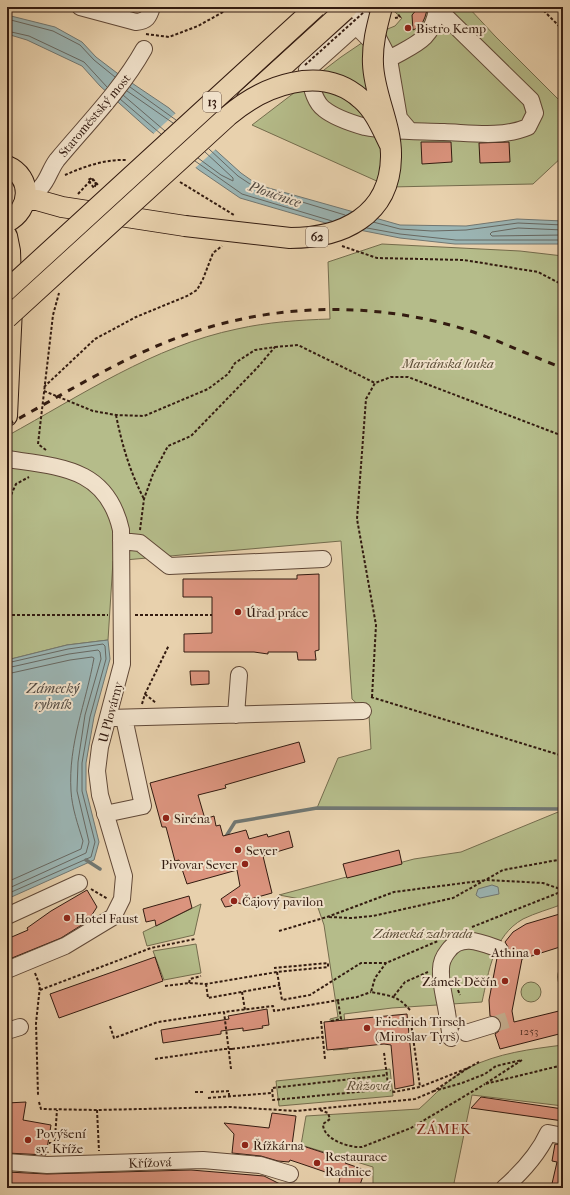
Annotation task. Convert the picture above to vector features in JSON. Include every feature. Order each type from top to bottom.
[{"type":"main road","name":"13","points":[[7,290],[316,7]]},
{"type":"main road","name":"13","points":[[7,318],[348,7]]},
{"type":"main road","name":"62","points":[[26,200],[37,200],[62,207],[186,226],[290,238],[321,236],[348,228],[367,214],[379,200],[388,178],[391,157],[390,145],[373,65],[376,29],[382,7]]},
{"type":"main road","points":[[228,116],[251,99],[277,87],[298,81],[324,81],[340,85],[361,99],[372,111],[390,145]]},
{"type":"main road","points":[[7,166],[13,168],[22,177],[26,189],[26,200],[22,210],[14,218],[7,222]]},
{"type":"main road","points":[[7,236],[10,251],[12,308],[7,410]]},
{"type":"street","points":[[80,7],[136,22],[144,21],[149,17],[152,7]]},
{"type":"street","points":[[354,7],[376,34],[389,59],[399,118],[410,131]]},
{"type":"street","points":[[389,59],[422,41],[435,24],[437,8]]},
{"type":"street","points":[[389,59],[356,26],[307,70],[316,97],[322,108],[347,122],[366,127],[410,131],[510,133],[528,127],[536,113],[531,100],[437,8]]},
{"type":"street","name":"Staroměstský most","points":[[43,185],[48,172],[56,161],[102,109],[134,67],[148,42]]},
{"type":"street","name":"U Plovárny","points":[[7,459],[53,466],[71,471],[93,481],[104,490],[112,502],[118,516],[121,542],[122,664],[116,718],[100,747],[97,771],[100,794],[124,876],[122,899],[113,917],[64,946],[7,970]]},
{"type":"street","points":[[121,542],[140,543],[169,566],[323,559]]},
{"type":"street","points":[[236,716],[239,675]]},
{"type":"street","points":[[106,814],[143,806],[116,718],[236,716],[363,711]]},
{"type":"street","points":[[7,916],[79,883]]},
{"type":"street","points":[[492,1025],[458,1036],[447,1013],[441,968],[445,955],[451,947],[467,941],[478,942],[499,949]]},
{"type":"street","points":[[504,1188],[522,1172],[541,1148],[548,1133],[563,1136]]},
{"type":"street","name":"Křížová","points":[[7,1162],[99,1164],[203,1160],[260,1165],[290,1174]]},
{"type":"path","points":[[148,42],[169,37],[198,26],[232,7]]},
{"type":"path","points":[[540,7],[563,30]]},
{"type":"path","points":[[43,185],[83,168],[110,161],[129,161]]},
{"type":"path","points":[[92,179],[96,184],[94,188],[88,182],[89,178],[93,179],[100,187]]},
{"type":"path","points":[[174,179],[226,211],[238,216]]},
{"type":"path","points":[[44,387],[95,339],[136,317],[197,290],[214,253],[226,245]]},
{"type":"path","points":[[340,245],[377,258],[464,260],[538,272],[563,285]]},
{"type":"path","points":[[50,453],[38,444],[53,315],[59,293]]},
{"type":"path","points":[[44,391],[78,406],[116,415],[144,416],[162,410],[218,383],[242,357],[255,350],[298,345],[375,383]]},
{"type":"path","points":[[140,543],[141,517],[144,499],[153,474],[168,446],[191,436],[257,368],[275,347]]},
{"type":"path","points":[[363,711],[372,697],[376,625],[357,519],[366,399],[375,383],[391,378],[408,378],[563,436]]},
{"type":"path","points":[[116,415],[124,452],[134,480],[144,499]]},
{"type":"path","points":[[7,504],[16,484],[25,478],[34,476]]},
{"type":"path","points":[[7,615],[116,615]]},
{"type":"path","points":[[132,615],[212,615]]},
{"type":"path","points":[[141,705],[169,645]]},
{"type":"path","points":[[145,694],[157,705]]},
{"type":"path","points":[[372,697],[563,756]]},
{"type":"path","points":[[327,917],[351,918],[373,916],[453,898],[503,870],[563,859]]},
{"type":"path","points":[[279,931],[327,917],[394,892],[487,880],[543,883],[563,890]]},
{"type":"path","points":[[79,883],[107,898]]},
{"type":"path","points":[[40,990],[151,948],[195,939]]},
{"type":"path","points":[[164,986],[189,983],[206,984],[277,972],[328,967],[328,963],[274,968]]},
{"type":"path","points":[[277,972],[282,1000],[310,995],[361,964],[386,963]]},
{"type":"path","points":[[394,996],[405,982],[429,972]]},
{"type":"path","points":[[235,974],[236,978]]},
{"type":"path","points":[[189,983],[190,979],[201,976]]},
{"type":"path","points":[[206,984],[208,998],[280,985]]},
{"type":"path","points":[[38,1095],[36,1023],[40,986]]},
{"type":"path","points":[[242,992],[245,1010]]},
{"type":"path","points":[[110,1026],[114,1038],[158,1022],[273,1006],[274,1011],[358,998],[371,992]]},
{"type":"path","points":[[331,1021],[340,1019],[338,1001]]},
{"type":"path","points":[[224,1012],[231,1069]]},
{"type":"path","points":[[321,1022],[325,1059]]},
{"type":"path","points":[[411,1022],[420,1087]]},
{"type":"path","points":[[155,1059],[322,1037]]},
{"type":"path","points":[[384,1053],[388,1089]]},
{"type":"path","points":[[38,1102],[40,1109],[57,1110],[222,1107],[297,1111],[319,1110],[415,1099],[485,1074],[496,1066],[522,1060],[411,1128],[362,1147],[347,1145],[331,1136],[323,1128],[323,1124],[330,1119],[328,1113],[319,1110]]},
{"type":"path","points":[[434,1091],[479,1062]]},
{"type":"path","points":[[485,1084],[563,1065]]},
{"type":"path","points":[[387,1075],[272,1088],[273,1100],[388,1089],[394,1092],[420,1087],[468,1068]]},
{"type":"path","points":[[211,1092],[229,1091],[229,1097]]},
{"type":"path","points":[[195,1092],[203,1092]]},
{"type":"path","points":[[208,1098],[272,1093]]},
{"type":"path","points":[[54,1164],[57,1110]]},
{"type":"path","points":[[97,1110],[99,1164]]},
{"type":"path","points":[[49,1143],[55,1143]]},
{"type":"green space","points":[[389,7],[468,7],[563,104],[563,156],[533,184],[390,187],[252,125],[341,57],[375,34],[395,26],[402,18]]},
{"type":"green space","name":"Mariánská louka","points":[[382,244],[520,251],[563,256],[563,809],[317,808],[338,758],[371,749],[369,715],[352,699],[341,541],[113,561],[108,640],[67,645],[7,660],[7,436],[118,374],[176,347],[237,329],[284,322],[330,319],[328,262]]},
{"type":"green space","name":"Zámecká zahrada","points":[[563,810],[563,904],[523,919],[513,926],[505,935],[494,955],[482,1002],[392,1008],[344,1014],[348,1049],[333,1050],[330,1019],[338,1017],[324,925],[316,902],[279,895],[414,859],[461,852]]},
{"type":"green space","points":[[201,904],[194,935],[147,946],[143,932]]},
{"type":"green space","points":[[196,944],[201,973],[164,980],[153,951]]},
{"type":"green space","points":[[563,965],[563,989],[560,987],[558,976],[559,970]]},
{"type":"green space","points":[[531,982],[538,985],[541,992],[538,999],[531,1002],[524,999],[521,992],[524,985]]},
{"type":"green space","points":[[563,1045],[563,1106],[472,1095],[453,1188],[392,1188],[373,1184],[373,1167],[301,1145],[306,1116],[419,1109],[442,1087],[461,1072],[479,1063],[515,1052]]},
{"type":"green space","name":"Růžová","points":[[390,1069],[393,1096],[279,1106],[276,1081]]},
{"type":"water","name":"Ploučnice","points":[[7,15],[55,27],[82,42],[96,57],[117,73],[169,108],[241,173],[258,185],[400,225],[466,226],[517,219],[563,221],[563,244],[455,244],[400,238],[329,224],[240,198],[199,170],[148,129],[100,86],[82,66],[27,40],[7,34]]},
{"type":"water","name":"Zámecký rybník","points":[[108,640],[110,659],[94,717],[86,763],[86,790],[99,842],[94,860],[7,899],[7,660],[67,645]]},
{"type":"water","points":[[492,885],[498,887],[499,894],[480,898],[476,895],[478,889]]},
{"type":"pier","points":[[177,112],[195,129],[171,150],[152,135]]},
{"type":"pier","points":[[198,131],[217,148],[194,169],[174,152]]},
{"type":"building","points":[[418,8],[427,10],[421,26],[413,30],[412,15]]},
{"type":"building","points":[[421,142],[451,142],[452,162],[422,164]]},
{"type":"building","points":[[509,142],[510,162],[480,163],[479,143]]},
{"type":"building","points":[[319,574],[319,650],[315,651],[316,660],[298,660],[297,652],[268,652],[268,654],[254,652],[184,652],[184,634],[212,633],[212,597],[183,597],[183,579],[297,579],[297,575]]},
{"type":"building","points":[[190,671],[209,671],[209,684],[191,685]]},
{"type":"building","points":[[299,742],[305,762],[225,785],[226,788],[198,795],[205,819],[214,816],[216,826],[220,825],[223,836],[246,830],[249,839],[267,834],[268,837],[289,831],[293,847],[263,856],[272,893],[247,900],[244,905],[236,902],[231,906],[225,907],[221,899],[240,886],[237,870],[187,884],[179,860],[175,861],[166,827],[162,827],[150,783]]},
{"type":"building","points":[[399,850],[402,864],[347,878],[343,864]]},
{"type":"building","points":[[87,890],[97,907],[88,921],[61,938],[7,960],[7,939],[28,930],[27,928],[51,911]]},
{"type":"building","points":[[189,896],[192,908],[156,926],[155,920],[146,922],[143,909]]},
{"type":"building","name":"Zámek Děčín","points":[[563,913],[563,946],[522,959],[512,1011],[514,1022],[563,1010],[563,1033],[500,1049],[495,1034],[499,1031],[501,1023],[498,1018],[490,1016],[489,1000],[497,958],[505,956],[508,953],[508,947],[505,942],[513,932],[526,924]]},
{"type":"building","points":[[155,957],[163,981],[59,1018],[50,994]]},
{"type":"building","points":[[267,1009],[269,1025],[262,1026],[263,1028],[243,1031],[243,1028],[221,1031],[221,1034],[163,1043],[161,1030],[229,1019],[228,1016]]},
{"type":"building","points":[[407,1014],[414,1085],[395,1089],[391,1045],[384,1044],[327,1050],[324,1022]]},
{"type":"building","points":[[481,1097],[563,1109],[563,1121],[471,1108]]},
{"type":"building","name":"Povýšení sv. Kříže","points":[[26,1102],[23,1120],[51,1125],[46,1155],[7,1153],[7,1103]]},
{"type":"building","points":[[272,1113],[296,1116],[292,1145],[306,1147],[346,1160],[345,1163],[365,1170],[358,1188],[338,1188],[340,1177],[290,1160],[289,1162],[278,1161],[261,1156],[232,1153],[234,1134],[224,1123],[269,1128]]},
{"type":"building","points":[[555,1144],[563,1145],[563,1188],[551,1188],[557,1162],[552,1161]]},
{"type":"building","points":[[191,1170],[264,1176],[288,1188],[40,1188],[7,1185],[7,1172],[47,1174]]},
{"type":"waterway","points":[[225,838],[235,822],[317,808],[563,809]]},
{"type":"waterway","points":[[86,860],[100,869]]},
{"type":"tunnel","points":[[492,1025],[514,1018]]},
{"type":"railway","points":[[7,425],[93,377],[159,345],[215,326],[248,318],[281,313],[315,310],[349,310],[383,312],[416,317],[479,334],[563,368]]},
{"type":"place","name":"Bistro Kemp","points":[[408,28]]},
{"type":"place","name":"Úřad práce","points":[[238,612]]},
{"type":"place","name":"Siréna","points":[[166,818]]},
{"type":"place","name":"Sever","points":[[238,850]]},
{"type":"place","name":"Pivovar Sever","points":[[245,864]]},
{"type":"place","name":"Čajový pavilon","points":[[234,901]]},
{"type":"place","name":"Hotel Faust","points":[[67,918]]},
{"type":"place","name":"Athina","points":[[537,952]]},
{"type":"place","name":"Zámek Děčín","points":[[505,981]]},
{"type":"place","name":"Friedrich Tirsch (Miroslav Tyrš)","points":[[367,1028]]},
{"type":"place","name":"Povýšení sv. Kříže","points":[[28,1140]]},
{"type":"place","name":"Řížkárna","points":[[245,1145]]},
{"type":"place","name":"Restaurace Radnice","points":[[317,1163]]},
{"type":"district","name":"ZÁMEK","points":[[444,1129]]}]
